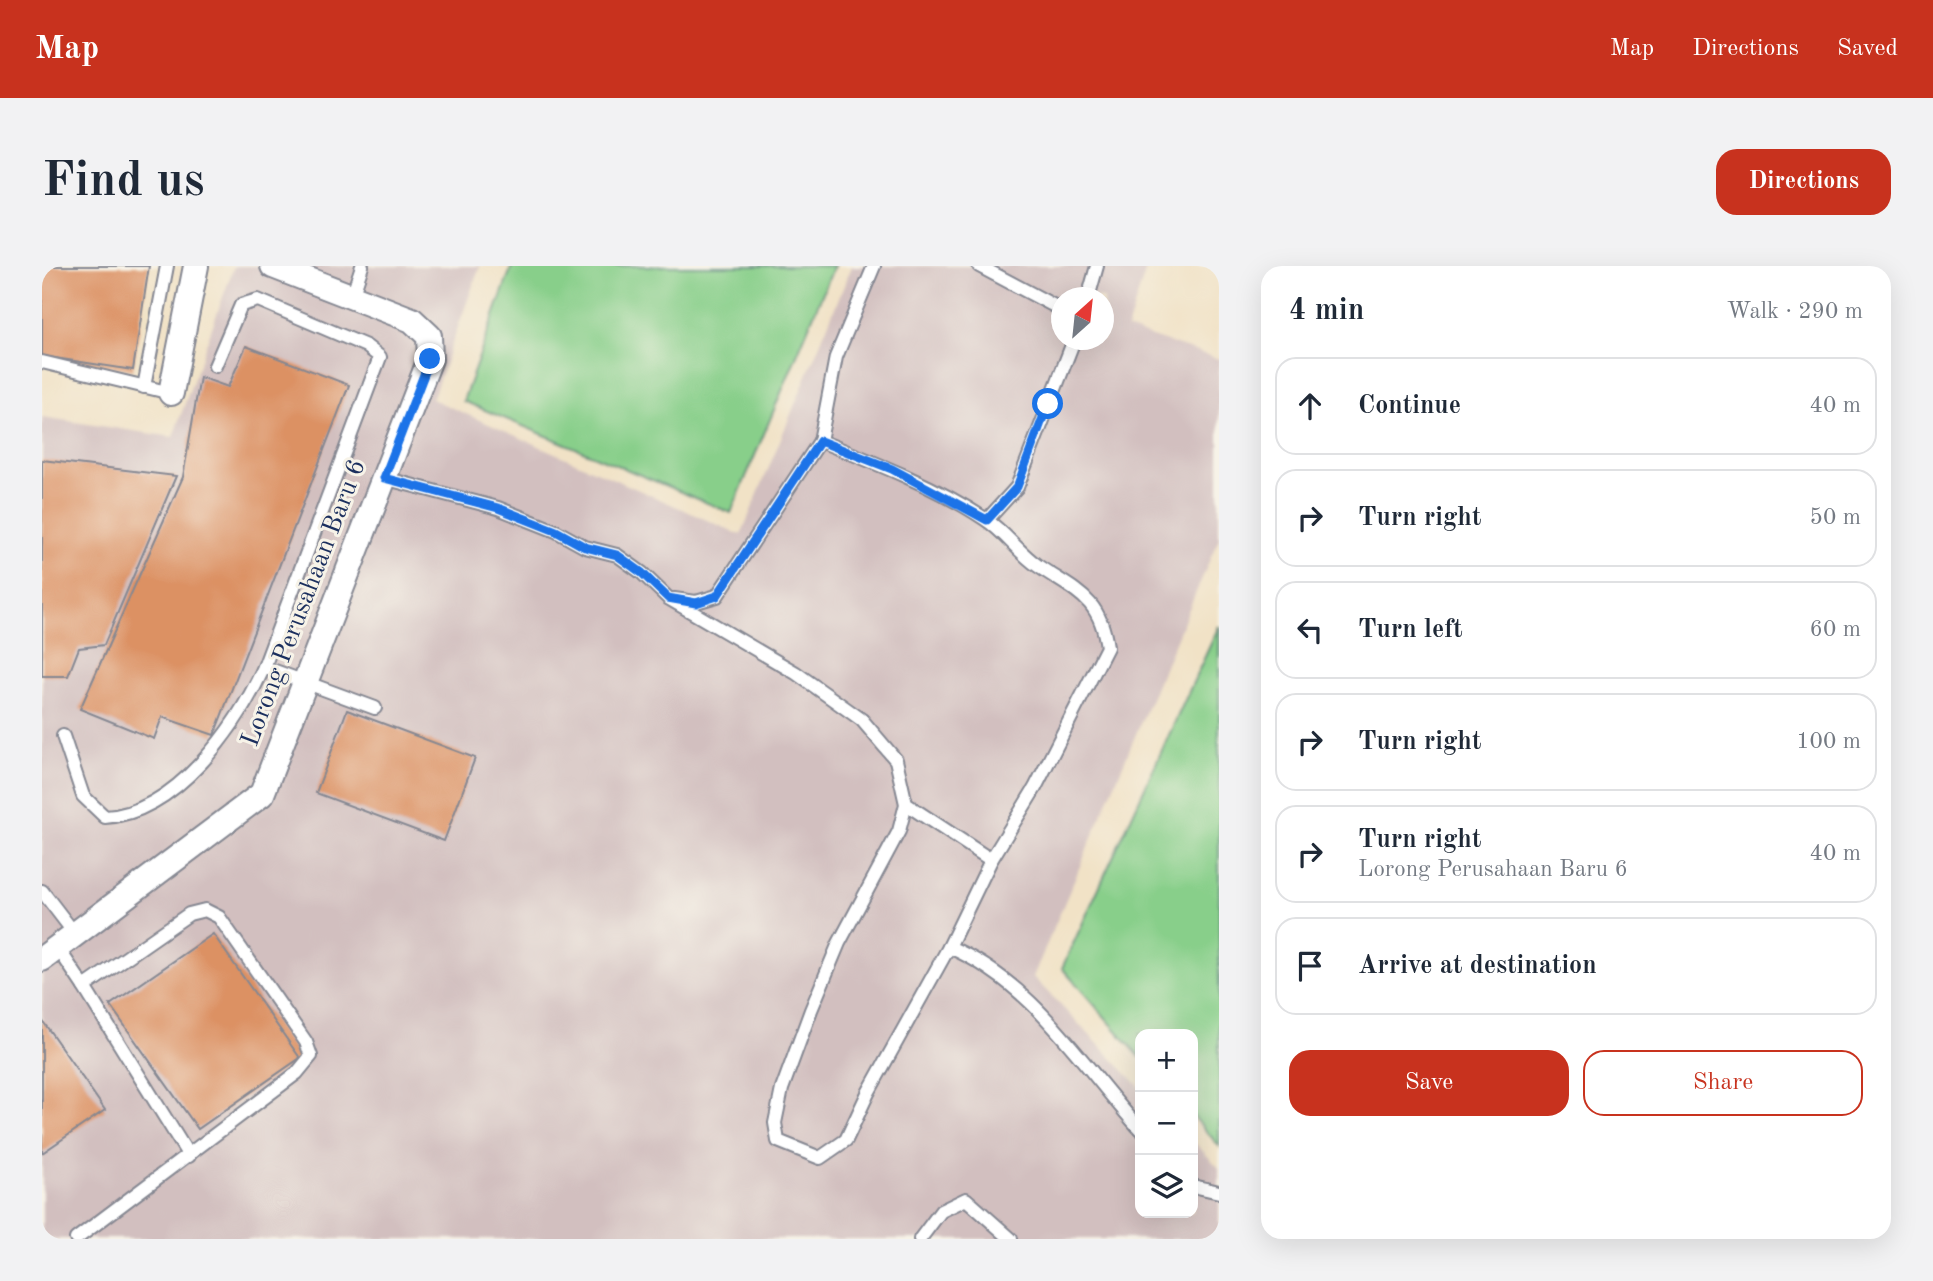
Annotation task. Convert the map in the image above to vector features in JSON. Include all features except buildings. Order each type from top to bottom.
[{"type":"street","points":[[171,393],[196,266]]},
{"type":"street","name":"Lorong Perusahaan Baru 6","points":[[58,947],[262,794],[430,359],[429,336],[412,320],[273,266]]},
{"type":"lane","points":[[144,387],[167,266]]},
{"type":"lane","points":[[352,296],[362,266]]},
{"type":"lane","points":[[668,598],[696,603],[717,596],[820,441],[836,357],[874,266]]},
{"type":"lane","points":[[979,266],[1051,304]]},
{"type":"lane","points":[[1091,287],[1097,266]]},
{"type":"lane","points":[[63,736],[83,796],[105,817],[129,816],[208,758],[252,695],[380,357],[366,346],[258,300],[241,305],[215,366]]},
{"type":"lane","points":[[987,520],[1017,487],[1070,350]]},
{"type":"lane","points":[[42,362],[171,393]]},
{"type":"lane","points":[[384,478],[498,508],[556,531],[585,547],[617,555],[642,573],[668,598],[796,673],[862,720],[896,760],[906,804],[899,831],[839,943],[782,1089],[775,1123],[778,1141],[820,1158],[846,1140],[868,1093],[949,947],[991,860],[1035,788],[1107,647],[1104,625],[1094,605],[1067,583],[1037,565],[987,520],[892,469],[820,441]]},
{"type":"lane","points":[[264,667],[374,708]]},
{"type":"lane","points":[[906,804],[991,860]]},
{"type":"lane","points":[[42,891],[58,947],[189,1156]]},
{"type":"lane","points":[[76,1239],[297,1073],[311,1056],[306,1042],[219,917],[205,910],[189,914],[84,987]]},
{"type":"lane","points":[[949,947],[975,958],[1040,1010],[1135,1123]]},
{"type":"lane","points":[[1198,1187],[1219,1192]]},
{"type":"lane","points":[[920,1239],[941,1210],[966,1199],[1011,1239]]},
{"type":"shaded area","points":[[234,266],[480,266],[432,399],[741,535],[852,266],[1147,266],[1127,329],[1219,359],[1219,538],[1033,977],[1135,1082],[1135,1218],[1198,1218],[1198,1146],[1219,1168],[1219,1239],[42,1239],[42,417],[173,437]]},
{"type":"green space","points":[[512,266],[834,266],[731,513],[463,401]]},
{"type":"green space","points":[[1219,626],[1219,1146],[1198,1122],[1198,1029],[1135,1029],[1135,1051],[1062,968]]},
{"type":"route","points":[[430,359],[384,478],[524,517],[585,547],[617,555],[642,573],[668,598],[696,603],[717,596],[820,441],[892,469],[987,520],[1017,487],[1048,404]]}]
